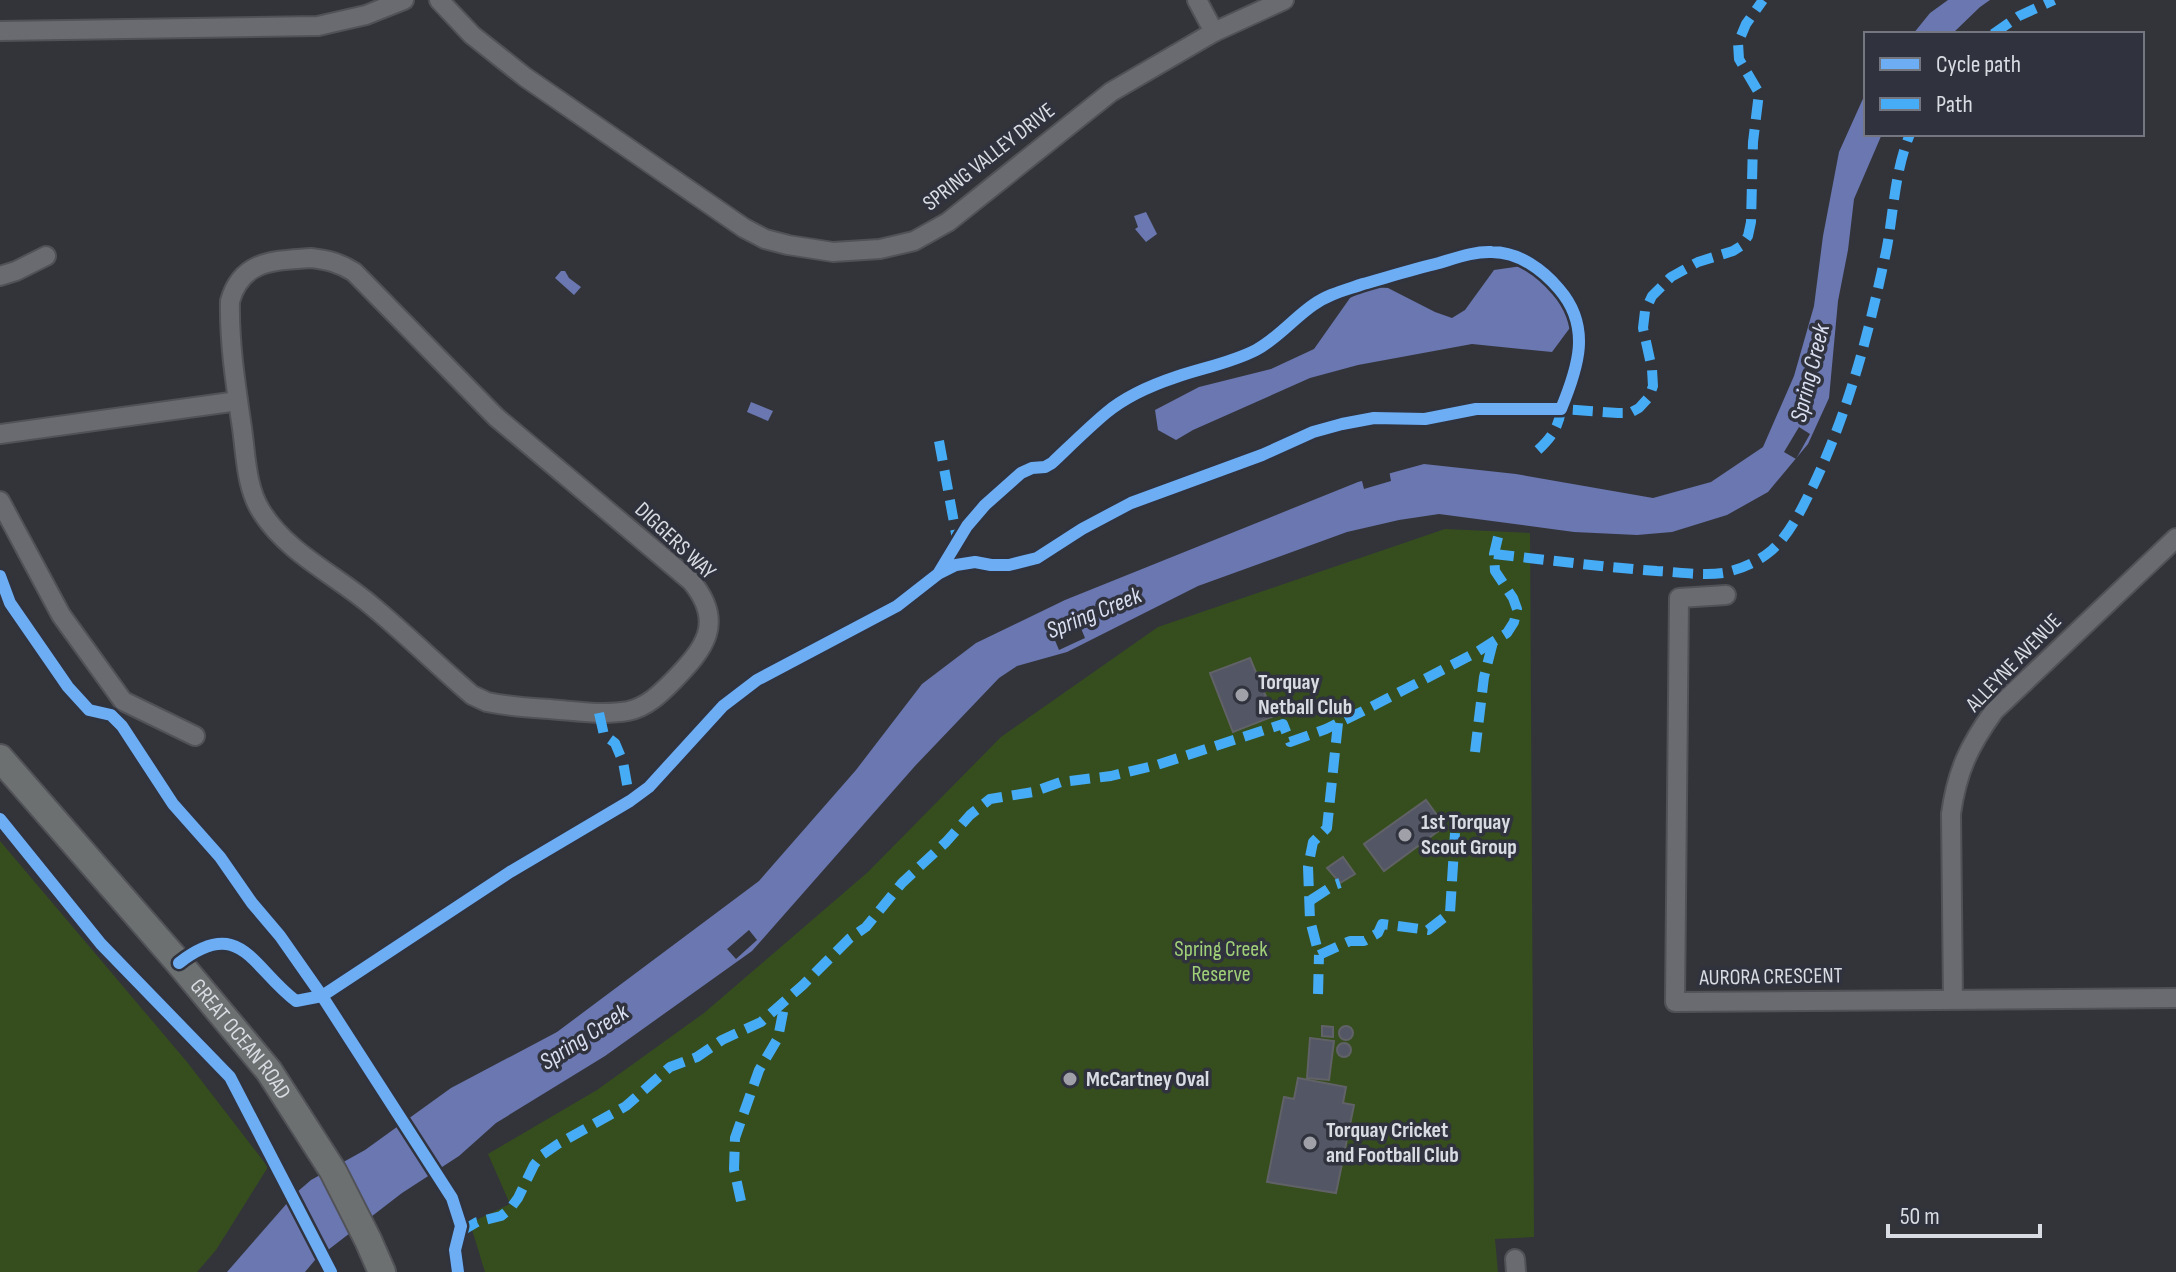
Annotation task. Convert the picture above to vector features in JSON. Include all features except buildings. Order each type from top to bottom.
[{"type":"main road","name":"GREAT OCEAN ROAD","points":[[0,758],[269,1071],[333,1171],[382,1272]]},
{"type":"street","points":[[0,31],[309,27],[366,15],[404,0]]},
{"type":"street","name":"SPRING VALLEY DRIVE","points":[[439,0],[472,35],[525,77],[744,228],[765,239],[833,252],[880,249],[914,241],[931,233],[1111,92],[1214,32],[1284,0]]},
{"type":"street","points":[[1197,0],[1214,32]]},
{"type":"street","points":[[0,276],[46,256]]},
{"type":"street","name":"DIGGERS WAY","points":[[311,258],[341,264],[354,272],[496,417],[691,581],[707,609],[709,626],[705,643],[697,656],[657,698],[628,711],[599,713],[504,705],[472,695],[371,605],[285,540],[272,526],[252,492],[238,401],[230,316],[234,286],[257,266],[270,262],[311,258]]},
{"type":"street","points":[[0,434],[238,401]]},
{"type":"street","points":[[0,501],[61,615],[123,701],[195,736]]},
{"type":"street","name":"ALLEYNE AVENUE","points":[[1953,999],[1951,814],[1954,788],[1963,763],[1994,711],[2176,538]]},
{"type":"street","name":"AURORA CRESCENT","points":[[1726,595],[1679,598],[1675,1002],[2176,998]]},
{"type":"green space","name":"Spring Creek Reserve","points":[[1445,529],[1530,533],[1534,1237],[1495,1239],[1498,1272],[485,1272],[470,1223],[510,1204],[488,1154],[597,1090],[704,1013],[868,872],[1001,737],[1158,627]]},
{"type":"green space","points":[[0,841],[187,1062],[268,1167],[216,1250],[197,1272],[0,1272]]},
{"type":"water","points":[[1948,0],[1990,0],[1954,32],[1915,32],[1930,13]]},
{"type":"water","name":"Spring Creek","points":[[1864,96],[1864,136],[1881,136],[1854,199],[1838,301],[1829,398],[1808,444],[1768,492],[1727,515],[1672,532],[1637,535],[1574,532],[1439,514],[1347,532],[1198,586],[1067,652],[1017,666],[999,678],[915,766],[752,951],[605,1056],[496,1123],[459,1156],[402,1193],[315,1260],[305,1272],[227,1272],[311,1180],[365,1150],[451,1088],[557,1032],[759,881],[856,770],[922,684],[976,643],[1065,600],[1358,482],[1424,464],[1516,474],[1653,498],[1711,482],[1763,447],[1794,376],[1814,306],[1839,152]]},
{"type":"water","points":[[1146,212],[1157,234],[1146,242],[1135,229],[1138,227],[1134,216]]},
{"type":"water","points":[[1522,266],[1558,286],[1572,325],[1552,352],[1472,344],[1358,365],[1310,378],[1176,440],[1158,430],[1155,410],[1199,387],[1271,369],[1314,349],[1350,298],[1370,287],[1388,288],[1452,318],[1465,310],[1494,270]]},
{"type":"water","points":[[565,271],[581,287],[574,295],[555,278]]},
{"type":"water","points":[[751,402],[773,411],[768,421],[747,412]]},
{"type":"pier","points":[[1799,427],[1810,434],[1796,459],[1784,452]]},
{"type":"pier","points":[[1389,470],[1391,481],[1364,489],[1361,477]]},
{"type":"pier","points":[[1080,626],[1085,638],[1059,650],[1054,638]]},
{"type":"pier","points":[[749,930],[757,940],[736,959],[727,949]]},
{"type":"marked path","points":[[1538,450],[1554,432],[1561,409],[1630,413],[1639,408],[1649,397],[1653,386],[1643,328],[1645,311],[1652,296],[1671,277],[1698,262],[1733,251],[1748,236],[1759,93],[1739,59],[1738,43],[1746,24],[1763,0]]},
{"type":"marked path","points":[[1996,32],[2019,16],[2054,0]]},
{"type":"marked path","points":[[1494,554],[1715,574],[1749,564],[1779,543],[1814,484],[1848,399],[1886,252],[1897,178],[1909,136]]},
{"type":"marked path","points":[[939,441],[957,539]]},
{"type":"marked path","points":[[460,1232],[477,1222],[501,1216],[510,1209],[542,1155],[626,1106],[670,1067],[697,1057],[722,1040],[761,1022],[850,938],[866,927],[902,883],[990,799],[1033,792],[1061,782],[1111,776],[1157,765],[1283,724],[1290,742],[1363,711],[1477,652],[1507,633],[1517,609],[1495,571],[1494,554],[1498,537]]},
{"type":"marked path","points":[[1475,752],[1484,677],[1493,642]]},
{"type":"marked path","points":[[599,713],[604,735],[615,743],[623,762],[630,801]]},
{"type":"marked path","points":[[1338,723],[1327,828],[1313,842],[1308,867],[1310,920],[1319,955],[1350,941],[1364,941],[1378,933],[1382,924],[1428,930],[1450,913],[1455,833]]},
{"type":"marked path","points":[[1311,900],[1340,883]]},
{"type":"marked path","points":[[1318,994],[1319,955]]},
{"type":"marked path","points":[[741,1201],[734,1169],[735,1138],[759,1070],[778,1038],[785,1002]]},
{"type":"cycle path","points":[[179,963],[200,949],[217,944],[232,945],[256,962],[296,1001],[322,996],[510,872],[630,801],[649,787],[723,706],[757,680],[897,606],[938,574],[967,526],[985,505],[1021,473],[1052,463],[1113,407],[1158,384],[1256,350],[1325,298],[1459,257],[1492,252],[1512,255],[1546,275],[1569,303],[1576,318],[1579,333],[1577,363],[1561,409],[1476,409],[1425,419],[1374,418],[1342,424],[1313,432],[1262,455],[1131,503],[1037,558],[1009,565],[975,562],[956,565],[938,574]]},
{"type":"cycle path","points":[[0,576],[10,603],[68,687],[89,710],[111,715],[122,726],[173,804],[220,857],[322,996],[452,1198],[461,1226],[455,1250],[458,1272]]},
{"type":"cycle path","points":[[0,819],[101,944],[230,1077],[331,1272]]},
{"type":"place","name":"Torquay Netball Club","points":[[1242,695]]},
{"type":"place","name":"1st Torquay Scout Group","points":[[1405,835]]},
{"type":"place","name":"McCartney Oval","points":[[1070,1079]]},
{"type":"place","name":"Torquay Cricket and Football Club","points":[[1310,1143]]}]
